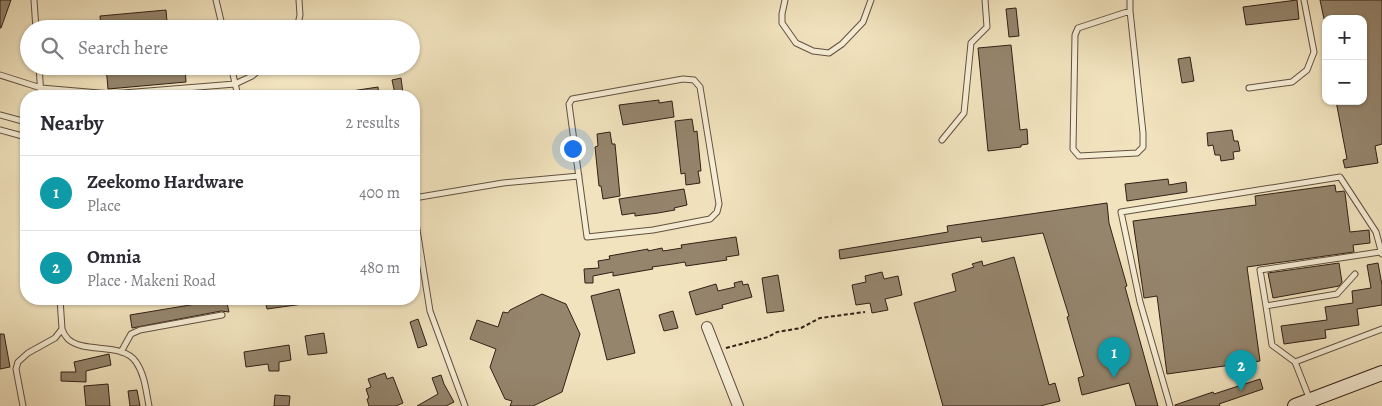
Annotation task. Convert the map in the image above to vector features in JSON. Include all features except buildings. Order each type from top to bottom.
[{"type":"main road","points":[[1295,406],[1382,373]]},
{"type":"street","points":[[708,327],[738,406]]},
{"type":"lane","points":[[34,0],[35,20]]},
{"type":"lane","points":[[216,0],[221,20]]},
{"type":"lane","points":[[299,0],[299,20]]},
{"type":"lane","points":[[785,0],[782,23],[796,43],[813,51],[829,53],[842,44],[863,22],[871,0]]},
{"type":"lane","points":[[942,140],[964,113],[971,42],[988,27],[985,0]]},
{"type":"lane","points":[[1130,0],[1143,133],[1142,147],[1138,153],[1079,156],[1073,149],[1075,35],[1078,28],[1130,11]]},
{"type":"lane","points":[[1249,88],[1292,82],[1307,70],[1314,52],[1304,0]]},
{"type":"lane","points":[[40,75],[41,88]]},
{"type":"lane","points":[[233,75],[236,90]]},
{"type":"lane","points":[[161,90],[235,84],[253,75]]},
{"type":"lane","points":[[0,76],[41,88],[64,90]]},
{"type":"lane","points":[[682,79],[694,80],[700,87],[719,204],[717,212],[710,219],[653,230],[587,237],[579,176],[569,104],[572,99],[682,79]]},
{"type":"lane","points":[[0,115],[20,120]]},
{"type":"lane","points":[[0,130],[20,135]]},
{"type":"lane","points":[[420,197],[503,183],[579,176]]},
{"type":"lane","points":[[1170,406],[1140,302],[1121,212],[1340,177],[1376,232],[1381,253],[1260,270],[1272,345],[1295,362],[1310,400]]},
{"type":"lane","points":[[420,248],[430,310],[465,406]]},
{"type":"lane","points":[[1266,306],[1337,294],[1355,274]]},
{"type":"lane","points":[[60,305],[62,329],[68,339],[81,345],[121,352],[135,359],[143,374],[150,406]]},
{"type":"lane","points":[[121,352],[131,334],[140,330],[222,315]]},
{"type":"lane","points":[[23,406],[16,369],[18,362],[28,353],[55,338],[62,329]]},
{"type":"lane","points":[[1295,362],[1382,329]]},
{"type":"path","points":[[717,352],[768,337],[777,332],[801,328],[820,318],[865,312]]},
{"type":"place","name":"Zeekomo Hardware","points":[[1114,378]]},
{"type":"place","name":"Omnia","points":[[1241,391]]}]
